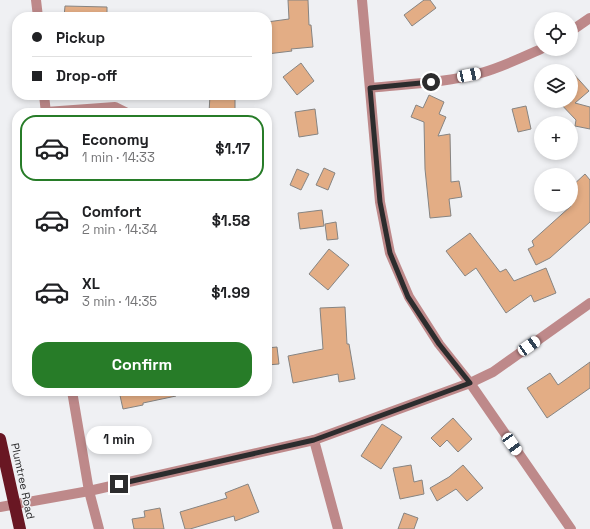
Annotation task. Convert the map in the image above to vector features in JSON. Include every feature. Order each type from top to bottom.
[{"type":"highway","name":"Plumtree Road","points":[[0,439],[20,529]]},
{"type":"street","points":[[36,0],[37,12]]},
{"type":"street","points":[[362,0],[380,202],[390,253],[408,297],[439,344],[470,383],[571,529]]},
{"type":"street","points":[[578,26],[590,18]]},
{"type":"street","points":[[370,88],[446,80],[480,73],[516,61],[534,52]]},
{"type":"street","points":[[104,108],[117,108]]},
{"type":"street","points":[[0,508],[89,491],[314,440],[470,383],[493,372],[590,303]]},
{"type":"street","points":[[73,396],[89,491],[99,529]]},
{"type":"street","points":[[314,440],[338,529]]},
{"type":"building","points":[[288,0],[308,0],[309,25],[311,25],[313,47],[291,49],[292,51],[272,53],[272,21],[289,19]]},
{"type":"building","points":[[424,0],[430,0],[436,8],[412,26],[404,15]]},
{"type":"building","points":[[65,6],[107,7],[107,12],[64,12]]},
{"type":"building","points":[[301,63],[314,81],[297,95],[283,77]]},
{"type":"building","points":[[578,79],[589,91],[578,100]]},
{"type":"building","points":[[429,95],[444,102],[439,114],[446,117],[438,136],[450,134],[451,182],[459,181],[462,197],[449,199],[451,216],[430,218],[425,169],[424,122],[411,117],[416,105],[423,108]]},
{"type":"building","points":[[210,100],[235,100],[235,108],[209,108]]},
{"type":"building","points":[[578,104],[590,107],[590,129],[578,127],[578,116],[572,116],[565,108],[578,108]]},
{"type":"building","points":[[526,106],[531,129],[518,132],[512,109]]},
{"type":"building","points":[[315,109],[318,134],[299,137],[295,112]]},
{"type":"building","points":[[324,168],[335,173],[328,190],[316,185]]},
{"type":"building","points":[[297,169],[309,174],[301,190],[290,185]]},
{"type":"building","points":[[585,174],[590,180],[590,222],[550,258],[536,265],[528,249],[534,246],[532,241],[564,212],[578,212],[578,180]]},
{"type":"building","points":[[322,210],[324,226],[300,229],[298,213]]},
{"type":"building","points":[[336,222],[338,239],[327,240],[325,224]]},
{"type":"building","points":[[470,233],[500,272],[506,269],[514,281],[546,268],[556,293],[534,302],[531,295],[506,313],[476,268],[465,276],[446,251]]},
{"type":"building","points":[[329,249],[349,265],[328,290],[309,274]]},
{"type":"building","points":[[345,307],[347,344],[349,344],[355,379],[339,382],[338,374],[293,383],[288,356],[323,349],[320,308]]},
{"type":"building","points":[[277,347],[279,364],[272,365],[272,348]]},
{"type":"building","points":[[590,362],[590,388],[547,418],[527,388],[550,373],[558,385]]},
{"type":"building","points":[[120,396],[176,396],[143,403],[143,405],[123,409]]},
{"type":"building","points":[[453,418],[472,439],[458,452],[447,440],[440,447],[431,438]]},
{"type":"building","points":[[382,424],[402,437],[381,469],[361,456]]},
{"type":"building","points":[[411,465],[414,482],[422,480],[424,494],[400,499],[393,468]]},
{"type":"building","points":[[463,465],[483,488],[467,501],[456,489],[437,501],[430,488],[449,477]]},
{"type":"building","points":[[248,484],[259,512],[235,521],[234,516],[190,529],[185,529],[180,512],[227,498],[225,493]]},
{"type":"building","points":[[160,508],[164,529],[134,529],[132,519],[145,517],[144,511]]},
{"type":"building","points":[[404,513],[418,518],[414,529],[398,529]]},
{"type":"route","points":[[119,484],[314,440],[470,383],[439,344],[408,297],[390,253],[380,202],[370,88],[431,82]]}]
